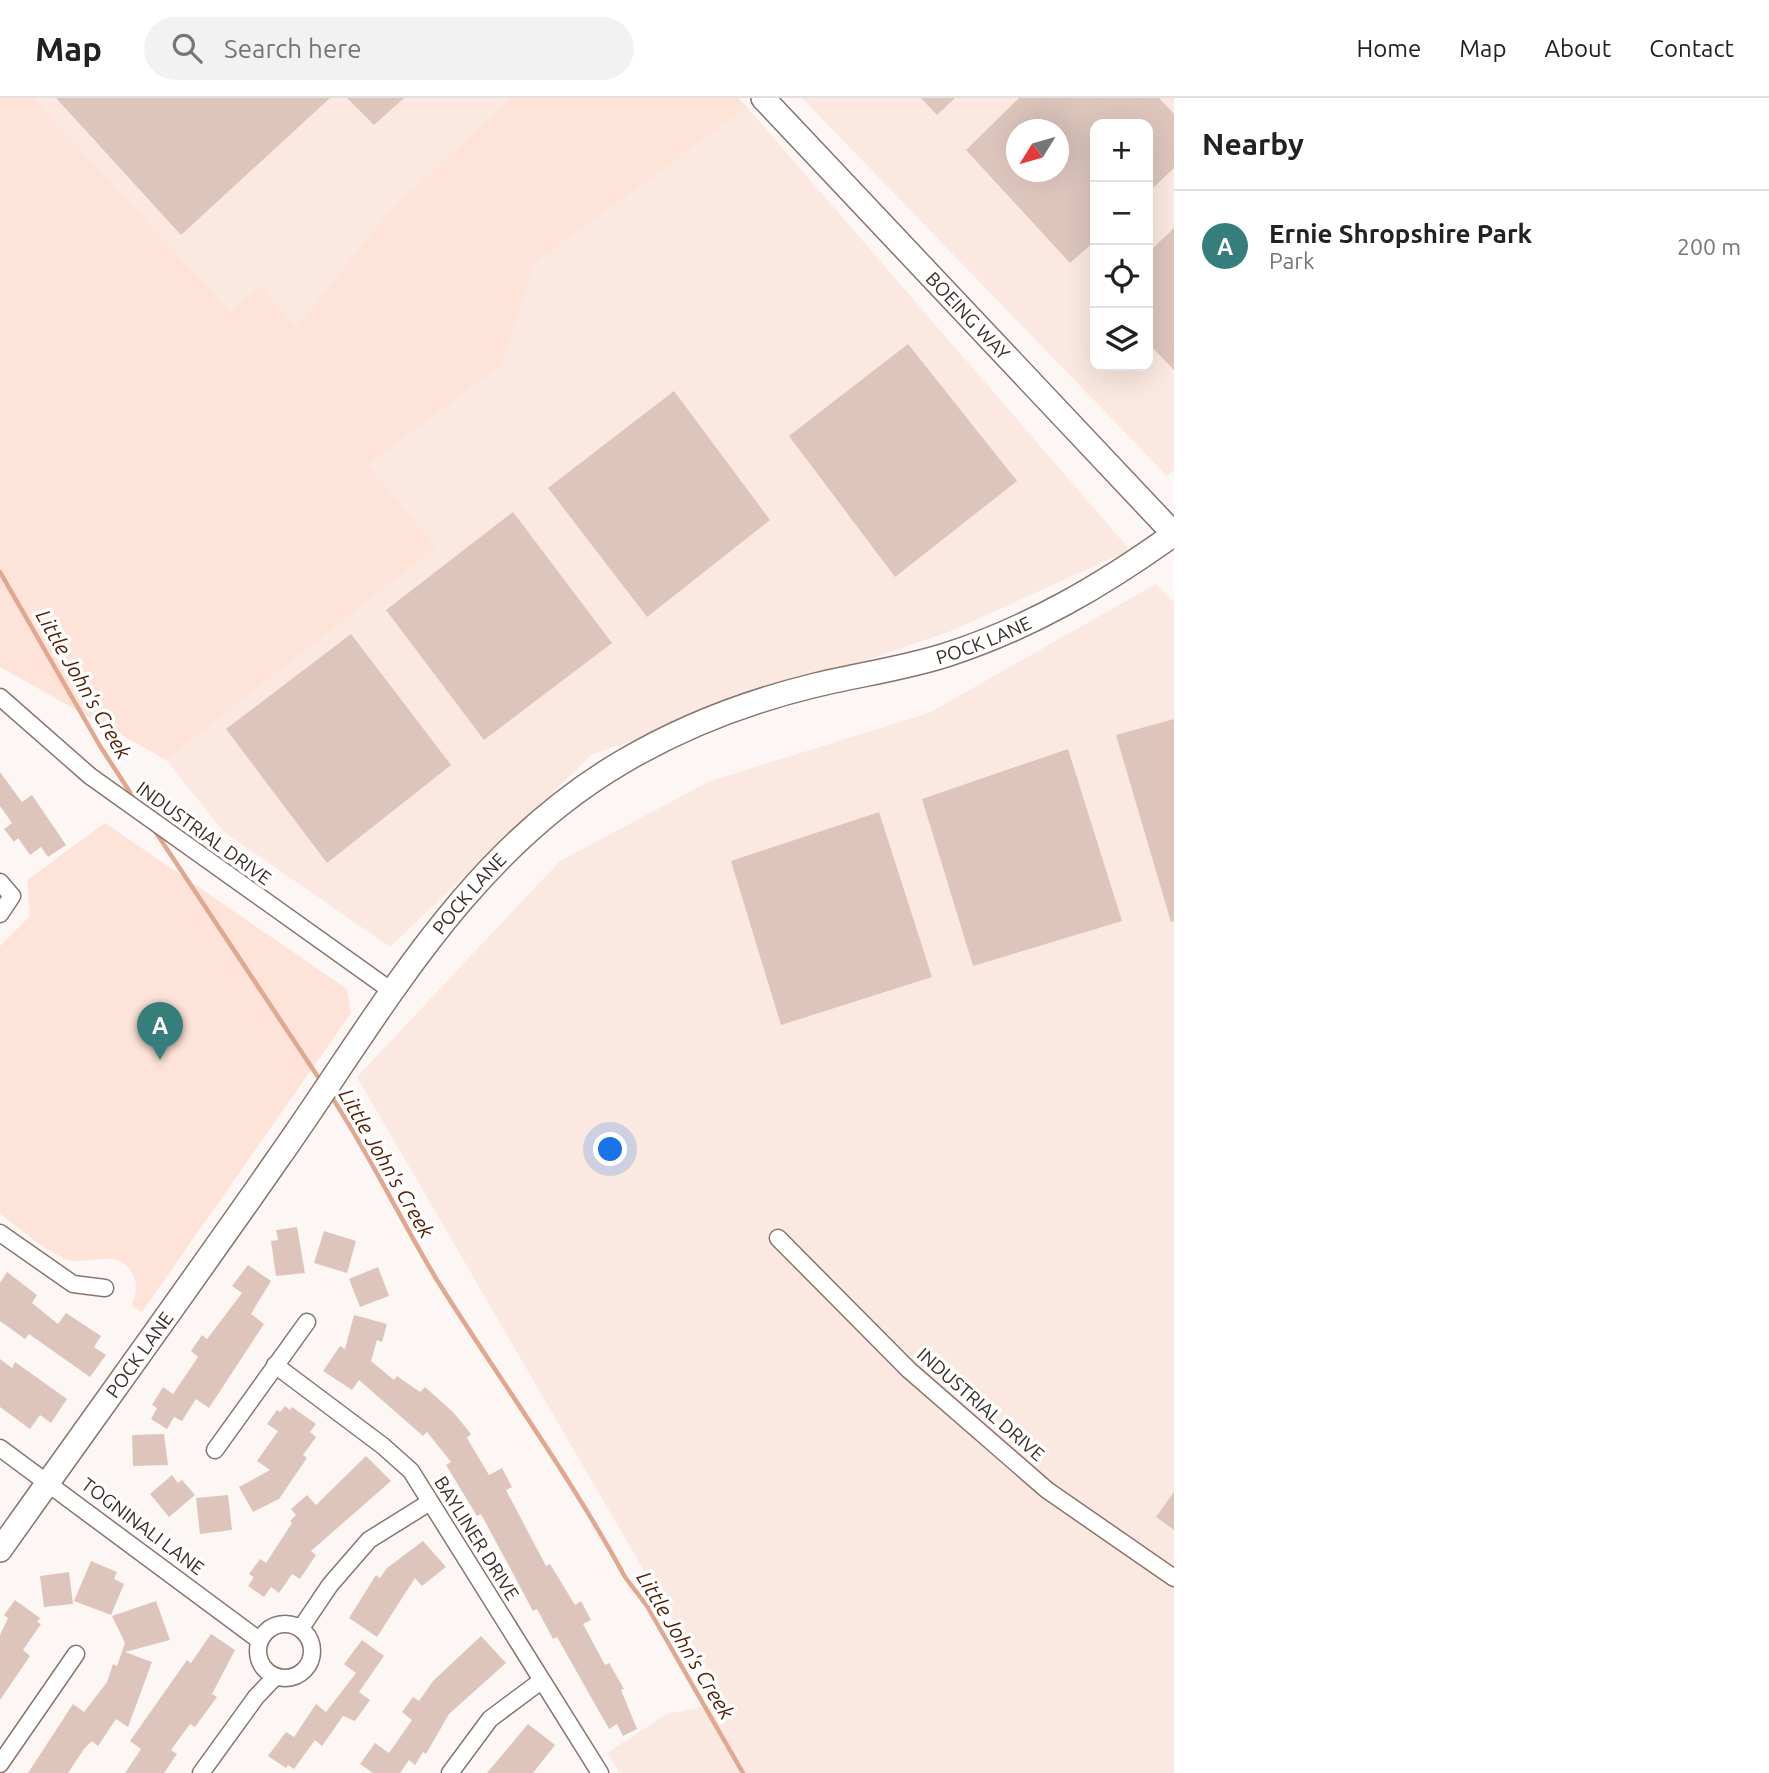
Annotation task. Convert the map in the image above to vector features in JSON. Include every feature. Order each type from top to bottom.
[{"type":"street","name":"BOEING WAY","points":[[762,98],[1174,534]]},
{"type":"street","name":"POCK LANE","points":[[0,1550],[342,1068],[435,930],[486,869],[558,805],[627,759],[707,720],[772,697],[895,669],[992,638],[1083,595],[1174,534]]},
{"type":"street","name":"INDUSTRIAL DRIVE","points":[[0,697],[90,776],[393,992]]},
{"type":"street","points":[[0,882],[12,896],[0,914]]},
{"type":"street","points":[[0,1233],[73,1284],[105,1288]]},
{"type":"street","name":"INDUSTRIAL DRIVE","points":[[778,1238],[909,1370],[1047,1490],[1174,1578]]},
{"type":"street","points":[[215,1450],[307,1322]]},
{"type":"street","name":"BAYLINER DRIVE","points":[[275,1365],[411,1471],[600,1773]]},
{"type":"street","name":"TOGNINALI LANE","points":[[0,1448],[259,1640]]},
{"type":"street","points":[[301,1628],[330,1585],[369,1540],[430,1502]]},
{"type":"street","points":[[283,1622],[301,1628],[307,1633],[313,1648],[312,1661],[304,1671],[291,1678],[275,1677],[265,1671],[257,1655],[259,1640],[265,1630],[283,1622]]},
{"type":"street","points":[[0,1764],[76,1654]]},
{"type":"street","points":[[201,1773],[256,1697],[275,1677]]},
{"type":"street","points":[[450,1773],[490,1719],[541,1681]]},
{"type":"shaded area","points":[[0,98],[33,98],[231,312],[260,285],[296,327],[388,212],[511,98],[738,98],[747,107],[533,264],[502,365],[368,465],[436,547],[166,760],[0,667]]},
{"type":"shaded area","points":[[33,98],[511,98],[388,212],[296,327],[231,312]]},
{"type":"shaded area","points":[[802,98],[1174,98],[1174,470],[1167,476]]},
{"type":"shaded area","points":[[747,107],[1130,550],[951,631],[593,754],[390,947],[224,832],[166,760],[416,562],[368,465],[502,365],[532,264]]},
{"type":"shaded area","points":[[1156,584],[1174,602],[1174,1773],[620,1773],[607,1753],[667,1714],[721,1703],[357,1077],[560,861],[710,781],[929,713]]},
{"type":"shaded area","points":[[105,823],[347,989],[351,1013],[142,1312],[132,1306],[136,1283],[133,1274],[123,1263],[107,1259],[72,1261],[63,1258],[0,1214],[0,946],[30,916],[27,880]]},
{"type":"building","points":[[56,98],[330,98],[181,235]]},
{"type":"building","points":[[347,98],[404,98],[374,125]]},
{"type":"building","points":[[921,98],[955,98],[937,115]]},
{"type":"building","points":[[1019,98],[1159,98],[1174,114],[1174,168],[1153,188],[1153,119],[1090,119],[1090,245],[1070,263],[966,150]]},
{"type":"building","points":[[1174,228],[1174,370],[1153,348],[1153,248]]},
{"type":"building","points":[[908,344],[1017,481],[895,577],[789,436]]},
{"type":"building","points":[[674,391],[770,520],[647,617],[548,488]]},
{"type":"building","points":[[513,512],[612,643],[484,740],[386,610]]},
{"type":"building","points":[[351,634],[451,765],[327,863],[226,729]]},
{"type":"building","points":[[1174,719],[1174,921],[1171,922],[1116,735]]},
{"type":"building","points":[[1068,749],[1122,921],[973,966],[922,799]]},
{"type":"building","points":[[0,772],[22,802],[32,795],[66,845],[48,857],[41,847],[30,855],[18,838],[14,842],[4,829],[12,823],[0,806]]},
{"type":"building","points":[[879,812],[932,977],[781,1025],[731,861]]},
{"type":"building","points":[[297,1227],[305,1273],[276,1276],[271,1241],[278,1240],[276,1230]]},
{"type":"building","points":[[324,1231],[356,1241],[347,1273],[314,1263]]},
{"type":"building","points":[[248,1265],[271,1281],[251,1314],[264,1324],[209,1408],[196,1399],[182,1421],[174,1417],[167,1429],[151,1419],[157,1408],[152,1405],[163,1387],[173,1394],[198,1357],[191,1351],[202,1335],[207,1339],[242,1293],[232,1286]]},
{"type":"building","points":[[378,1267],[389,1296],[360,1307],[349,1279]]},
{"type":"building","points":[[7,1272],[37,1295],[32,1303],[58,1324],[66,1313],[101,1336],[94,1347],[106,1355],[90,1377],[29,1334],[25,1339],[0,1321],[0,1283]]},
{"type":"building","points":[[354,1315],[387,1324],[382,1342],[377,1340],[371,1361],[394,1380],[397,1376],[420,1392],[425,1387],[454,1413],[471,1434],[467,1438],[489,1475],[502,1468],[512,1487],[506,1490],[546,1566],[550,1564],[575,1605],[581,1601],[591,1620],[583,1624],[605,1665],[609,1663],[624,1689],[621,1690],[637,1729],[623,1736],[617,1724],[609,1729],[557,1637],[553,1639],[537,1609],[533,1611],[481,1514],[477,1516],[446,1465],[451,1462],[427,1432],[423,1436],[359,1380],[352,1390],[323,1371],[340,1346],[345,1349]]},
{"type":"building","points":[[0,1359],[12,1368],[15,1362],[67,1399],[51,1423],[40,1415],[30,1429],[0,1407]]},
{"type":"building","points":[[285,1406],[290,1410],[292,1407],[316,1424],[310,1432],[316,1437],[303,1455],[307,1458],[279,1499],[253,1512],[239,1487],[270,1470],[257,1461],[278,1431],[267,1424],[277,1410],[280,1412]]},
{"type":"building","points":[[164,1434],[168,1465],[133,1466],[132,1435]]},
{"type":"building","points":[[366,1456],[391,1481],[311,1551],[316,1555],[300,1579],[292,1574],[279,1593],[271,1587],[264,1597],[248,1586],[254,1577],[249,1574],[260,1559],[266,1563],[292,1523],[290,1521],[296,1515],[291,1509],[307,1495],[316,1505]]},
{"type":"building","points":[[172,1475],[178,1483],[182,1480],[195,1495],[169,1517],[150,1494]]},
{"type":"building","points":[[1174,1492],[1174,1530],[1156,1517]]},
{"type":"building","points":[[228,1495],[232,1530],[200,1534],[196,1498]]},
{"type":"building","points":[[423,1541],[446,1567],[422,1586],[415,1578],[377,1637],[349,1618],[376,1575],[380,1578],[387,1568]]},
{"type":"building","points":[[91,1561],[117,1572],[114,1579],[124,1584],[111,1615],[74,1601]]},
{"type":"building","points":[[69,1572],[73,1604],[44,1607],[40,1576]]},
{"type":"building","points":[[15,1600],[40,1618],[37,1622],[41,1624],[23,1650],[30,1656],[0,1700],[0,1635],[8,1618],[4,1615]]},
{"type":"building","points":[[156,1601],[170,1640],[125,1652],[152,1662],[128,1727],[116,1719],[98,1746],[92,1741],[68,1773],[28,1773],[73,1704],[84,1712],[107,1682],[113,1664],[117,1666],[125,1643],[112,1616]]},
{"type":"building","points":[[211,1634],[235,1650],[212,1694],[217,1697],[195,1727],[190,1724],[171,1750],[177,1754],[164,1773],[125,1773],[141,1749],[130,1741],[187,1660],[191,1663]]},
{"type":"building","points":[[481,1636],[506,1663],[449,1714],[426,1754],[423,1752],[415,1765],[409,1760],[400,1773],[373,1773],[360,1764],[375,1743],[389,1753],[412,1720],[402,1712],[413,1697],[419,1701],[433,1681]]},
{"type":"building","points":[[362,1640],[384,1656],[359,1692],[370,1700],[355,1721],[343,1716],[322,1746],[315,1740],[294,1769],[288,1765],[286,1768],[268,1756],[286,1732],[294,1737],[316,1704],[326,1712],[356,1673],[344,1664]]},
{"type":"building","points":[[528,1724],[555,1745],[533,1773],[487,1773]]},
{"type":"waterway","name":"Little John's Creek","points":[[0,572],[100,746],[135,800]]},
{"type":"waterway","name":"Little John's Creek","points":[[153,828],[322,1083]]},
{"type":"waterway","name":"Little John's Creek","points":[[331,1096],[437,1280],[557,1464],[625,1577],[647,1606],[743,1773]]},
{"type":"place","name":"Ernie Shropshire Park","points":[[160,1060]]}]
